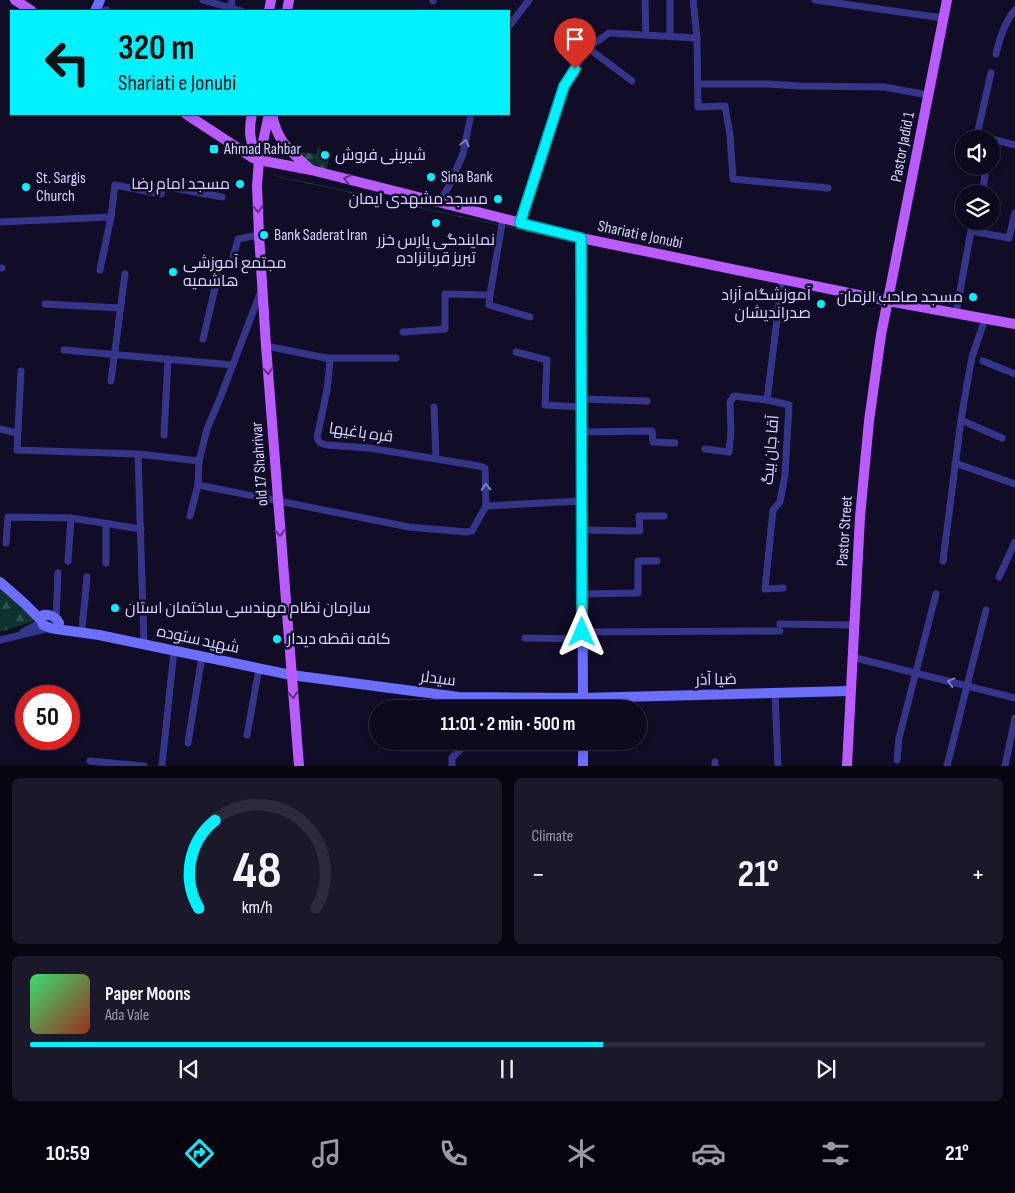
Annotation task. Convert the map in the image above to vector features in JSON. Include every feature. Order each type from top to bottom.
[{"type":"main road","points":[[15,0],[30,10]]},
{"type":"main road","name":"Pastor Jadid 1","points":[[888,301],[947,0]]},
{"type":"main road","name":"Shariati e Jonubi","points":[[188,115],[259,160],[311,170],[581,238],[888,301],[1015,324]]},
{"type":"main road","points":[[252,115],[250,135],[259,160]]},
{"type":"main road","points":[[271,115],[281,141],[291,153],[311,170]]},
{"type":"main road","name":"old 17 Shahrivar","points":[[271,115],[259,160],[257,186],[259,235],[299,766]]},
{"type":"main road","points":[[581,238],[583,698]]},
{"type":"main road","name":"Pastor Street","points":[[847,766],[864,468],[881,334],[888,301]]},
{"type":"main road","name":"شهید ستوده","points":[[0,582],[50,622],[99,635],[291,674]]},
{"type":"main road","name":"شهید ستوده","points":[[50,622],[99,635]]},
{"type":"main road","name":"سیدلر","points":[[291,674],[459,697],[583,698]]},
{"type":"main road","name":"ضیا آذر","points":[[583,698],[850,691]]},
{"type":"main road","points":[[583,750],[583,766]]},
{"type":"street","points":[[203,0],[238,10]]},
{"type":"street","points":[[231,8],[232,0]]},
{"type":"street","points":[[510,25],[529,0]]},
{"type":"street","points":[[645,0],[646,35]]},
{"type":"street","points":[[670,0],[670,37]]},
{"type":"street","points":[[693,0],[697,38],[698,107],[725,106],[730,135],[733,179],[828,188]]},
{"type":"street","points":[[815,0],[943,18]]},
{"type":"street","points":[[996,54],[1003,28],[1015,10]]},
{"type":"street","points":[[520,223],[564,86],[588,48],[609,33],[697,38]]},
{"type":"street","points":[[588,48],[632,81]]},
{"type":"street","points":[[991,72],[977,135],[1015,144]]},
{"type":"street","points":[[698,84],[884,87],[928,95]]},
{"type":"street","points":[[440,202],[463,154],[471,115]]},
{"type":"street","points":[[984,185],[985,176]]},
{"type":"street","points":[[100,270],[111,217],[115,185],[161,194],[163,186],[222,197]]},
{"type":"street","points":[[956,313],[971,232],[1009,238],[1012,235],[1015,213]]},
{"type":"street","points":[[0,222],[111,217]]},
{"type":"street","points":[[503,218],[489,305],[530,317]]},
{"type":"street","points":[[203,339],[220,263],[231,265],[238,240],[259,235]]},
{"type":"street","points":[[111,381],[125,274]]},
{"type":"street","name":"آقا جان بیگ","points":[[782,279],[767,400],[789,406],[785,475],[780,502],[773,510],[765,589],[783,588]]},
{"type":"street","points":[[190,516],[198,485],[199,461],[206,429],[219,401],[262,290]]},
{"type":"street","points":[[403,332],[445,329],[445,294],[490,295]]},
{"type":"street","points":[[45,304],[120,308]]},
{"type":"street","points":[[942,561],[960,420],[972,357],[985,319]]},
{"type":"street","points":[[266,346],[326,358],[396,358]]},
{"type":"street","points":[[64,350],[233,364]]},
{"type":"street","points":[[516,352],[548,360],[546,406],[646,401]]},
{"type":"street","name":"قره باغیها","points":[[326,358],[330,362],[327,390],[317,438],[320,443],[436,458],[485,468],[486,506]]},
{"type":"street","points":[[164,435],[168,359]]},
{"type":"street","points":[[983,361],[1015,374]]},
{"type":"street","points":[[22,371],[17,450],[138,454],[199,461]]},
{"type":"street","points":[[705,449],[729,452],[730,402],[734,396],[767,400]]},
{"type":"street","points":[[434,408],[436,458]]},
{"type":"street","points":[[960,420],[1002,438]]},
{"type":"street","points":[[0,429],[17,433]]},
{"type":"street","points":[[582,432],[652,431],[653,442],[675,443]]},
{"type":"street","points":[[138,454],[144,644]]},
{"type":"street","points":[[955,463],[1015,484]]},
{"type":"street","points":[[198,485],[409,527],[466,532],[472,531],[486,506],[582,501]]},
{"type":"street","points":[[582,530],[640,531],[639,516],[664,516]]},
{"type":"street","points":[[6,543],[8,517],[71,518],[141,529]]},
{"type":"street","points":[[68,561],[71,518]]},
{"type":"street","points":[[106,524],[106,564]]},
{"type":"street","points":[[999,577],[1015,542]]},
{"type":"street","points":[[582,594],[638,593],[638,561],[657,561]]},
{"type":"street","points":[[0,640],[50,622],[58,573]]},
{"type":"street","points":[[82,629],[87,577]]},
{"type":"street","points":[[897,760],[899,738],[936,594]]},
{"type":"street","points":[[947,766],[986,610]]},
{"type":"street","points":[[525,638],[854,625]]},
{"type":"street","points":[[162,766],[174,650]]},
{"type":"street","points":[[188,743],[202,656]]},
{"type":"street","points":[[852,658],[1015,698]]},
{"type":"street","points":[[247,735],[258,668]]},
{"type":"street","points":[[775,694],[778,766]]},
{"type":"street","points":[[1005,766],[1015,718]]},
{"type":"street","points":[[452,766],[452,758],[459,750]]},
{"type":"street","points":[[90,761],[144,766]]},
{"type":"green space","points":[[318,147],[329,158],[326,174],[311,170],[293,151],[316,154]]},
{"type":"green space","points":[[274,175],[565,239],[564,240]]},
{"type":"green space","points":[[0,587],[38,620],[0,632]]},
{"type":"place","name":"Ahmad Rahbar","points":[[214,149]]},
{"type":"place","name":"شیرینی فروش","points":[[325,155]]},
{"type":"place","name":"Sina Bank","points":[[431,177]]},
{"type":"place","name":"مسجد امام رضا","points":[[240,184]]},
{"type":"place","name":"St. Sargis Church","points":[[26,187]]},
{"type":"place","name":"مسجد مشهدی ایمان","points":[[498,199]]},
{"type":"place","name":"نمایندگی پارس خزر تبریز قربانزاده","points":[[436,223]]},
{"type":"place","name":"Bank Saderat Iran","points":[[264,235]]},
{"type":"place","name":"مجتمع آموزشی هاشمیه","points":[[173,272]]},
{"type":"place","name":"مسجد صاحب الزمان","points":[[973,297]]},
{"type":"place","name":"آموزشگاه آزاد صدراندیشان","points":[[821,304]]},
{"type":"place","name":"سازمان نظام مهندسی ساختمان استان","points":[[115,608]]},
{"type":"place","name":"کافه نقطه دیدار","points":[[277,639]]},
{"type":"route","points":[[575,69],[564,86],[520,223],[581,238],[582,632]]}]
